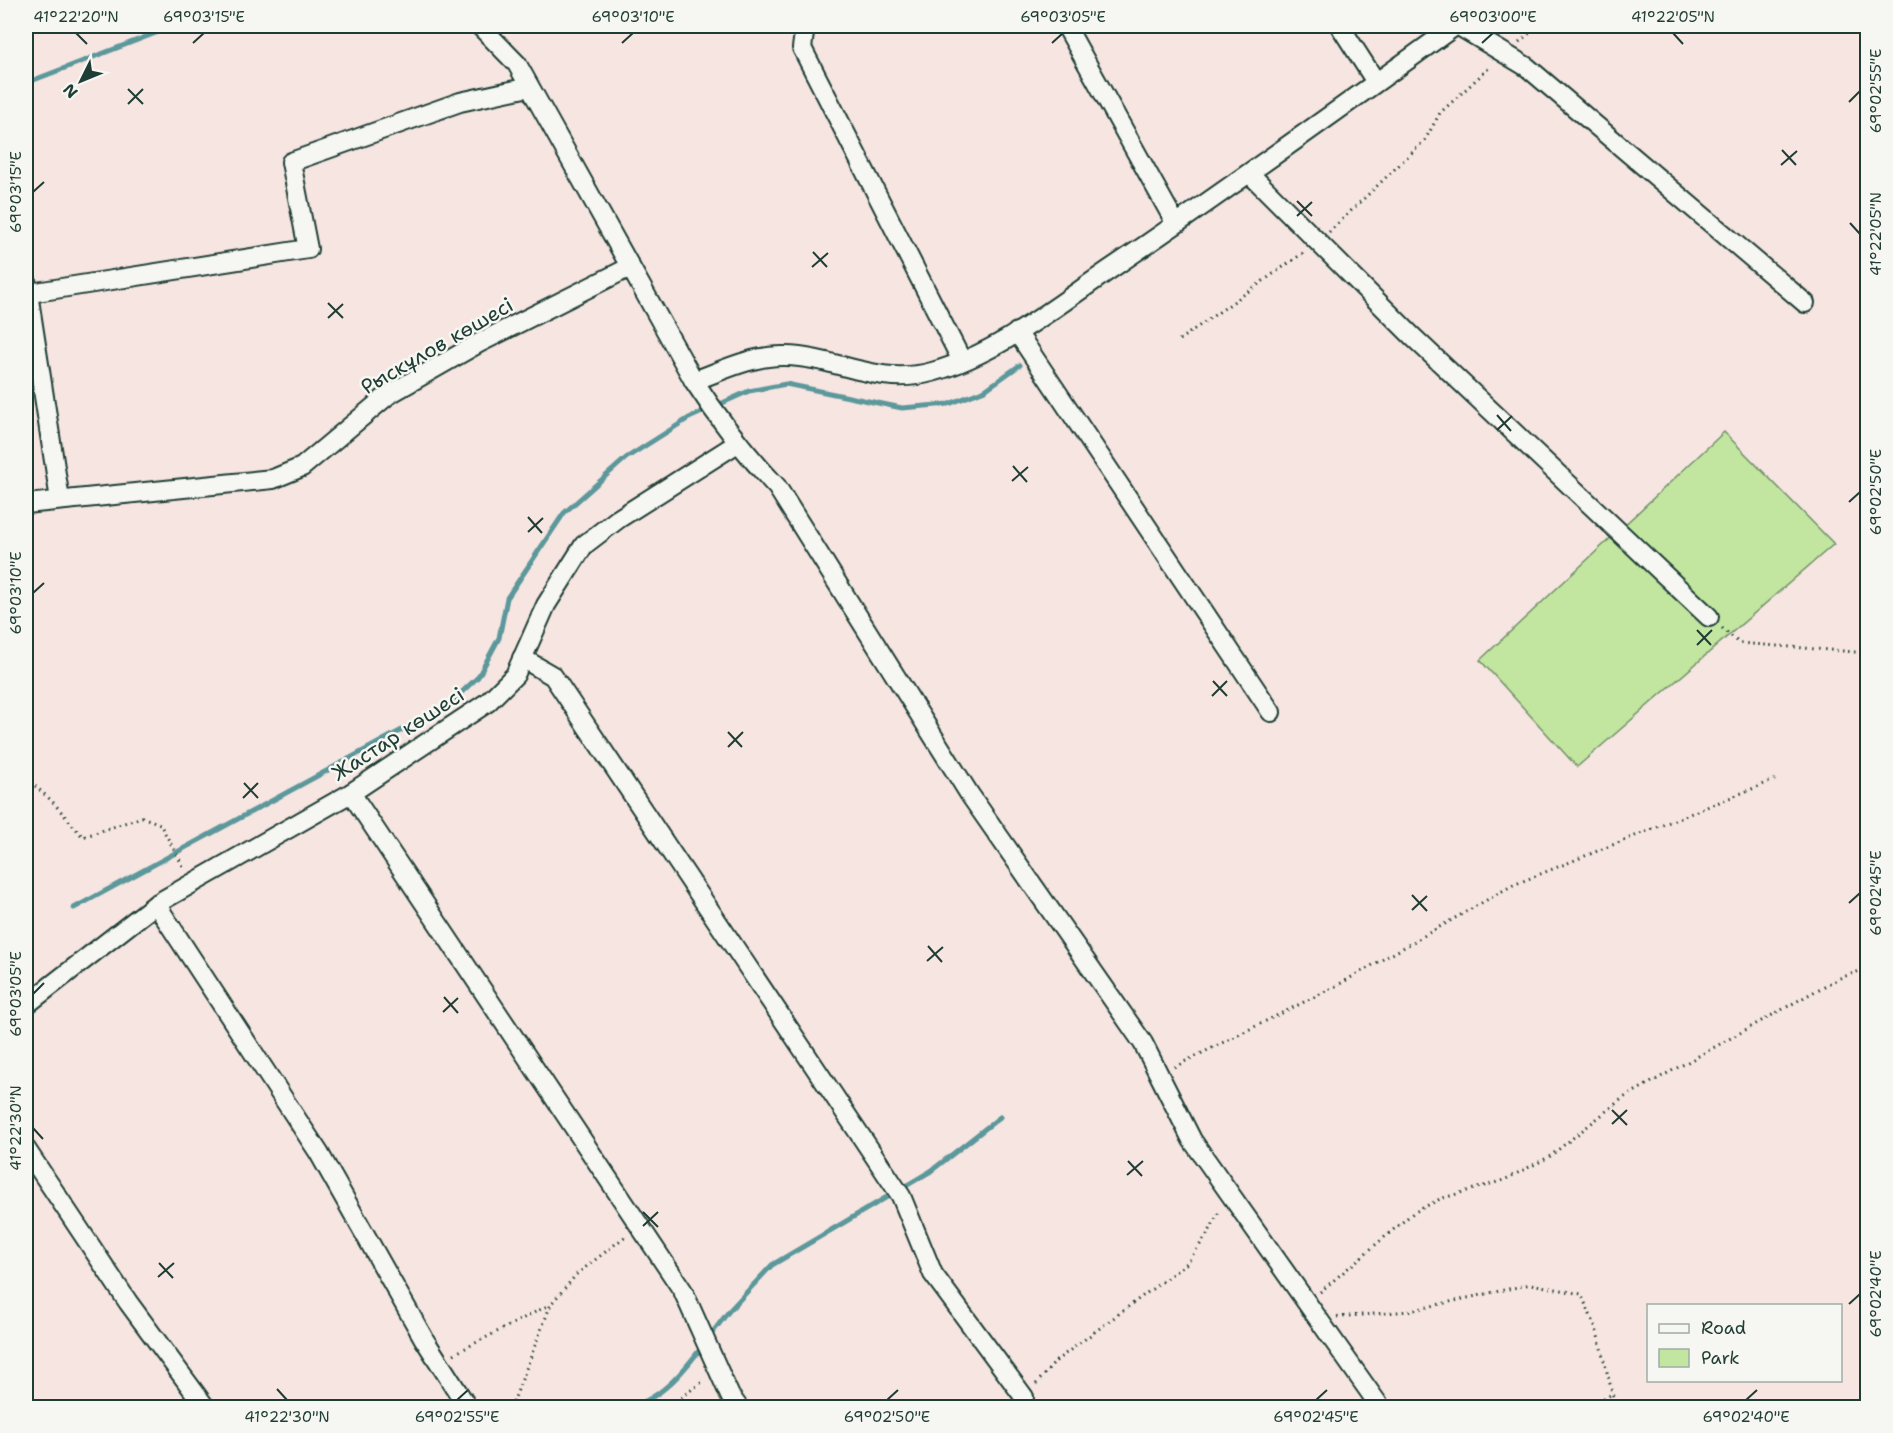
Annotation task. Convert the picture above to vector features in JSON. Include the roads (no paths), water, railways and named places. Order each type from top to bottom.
[{"type":"street","points":[[480,26],[517,64],[694,381],[736,444],[777,487],[970,795],[1143,1043],[1192,1140],[1381,1407]]},
{"type":"street","points":[[805,26],[802,48],[962,360]]},
{"type":"street","points":[[1066,26],[1176,224]]},
{"type":"street","points":[[1340,26],[1376,82]]},
{"type":"street","points":[[694,381],[746,361],[783,356],[820,360],[884,378],[930,372],[988,351],[1250,174],[1457,26],[1527,67],[1806,303]]},
{"type":"street","points":[[60,500],[28,287],[308,249],[291,162],[460,102],[529,87]]},
{"type":"street","points":[[1250,174],[1412,336],[1709,617]]},
{"type":"street","name":"Рыскұлов көшесі","points":[[26,504],[273,479],[302,467],[388,396],[479,343],[630,267]]},
{"type":"street","points":[[1017,332],[1271,712]]},
{"type":"street","name":"Жастар көшесі","points":[[26,1005],[156,904],[351,793],[488,702],[515,675],[546,605],[584,545],[618,519],[736,444]]},
{"type":"street","points":[[522,658],[553,676],[901,1196],[933,1274],[1024,1397]]},
{"type":"street","points":[[351,793],[683,1291],[719,1370],[739,1407]]},
{"type":"street","points":[[156,904],[319,1154],[439,1362],[468,1407]]},
{"type":"street","points":[[26,1149],[128,1302],[206,1407]]},
{"type":"waterway","points":[[26,83],[174,26]]},
{"type":"waterway","points":[[74,908],[448,705],[478,677],[499,638],[507,598],[564,513],[626,458],[689,418],[749,391],[786,384],[902,408],[949,404],[985,390],[1020,365]]},
{"type":"waterway","points":[[709,1337],[729,1311],[772,1265],[931,1171],[1000,1117]]},
{"type":"waterway","points":[[625,1408],[649,1399],[670,1384],[704,1344]]}]
